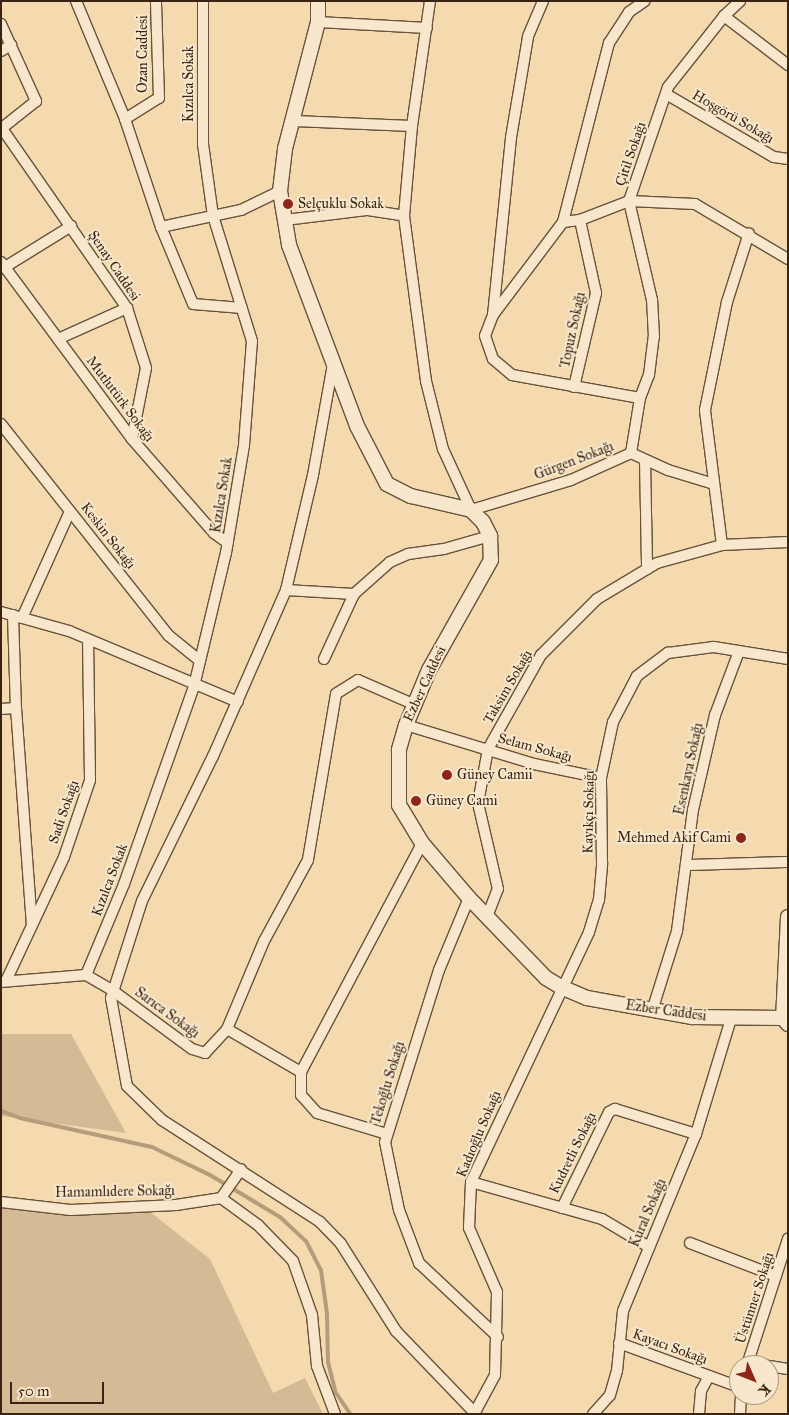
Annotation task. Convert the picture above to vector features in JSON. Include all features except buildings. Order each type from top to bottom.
[{"type":"street","points":[[76,1],[125,119],[161,227],[193,304],[242,308]]},
{"type":"street","name":"Ozan Caddesi","points":[[125,119],[159,98],[156,1]]},
{"type":"street","name":"Kızılca Sokak","points":[[86,976],[124,884],[194,686],[198,659],[228,543],[244,445],[252,341],[213,216],[203,144],[203,1]]},
{"type":"street","points":[[318,1],[318,22],[294,122],[285,149],[280,191],[289,245],[357,426],[387,484],[412,496],[471,510]]},
{"type":"street","points":[[324,659],[354,594],[390,562],[408,554],[444,550],[490,536],[483,522],[471,510],[443,449],[426,381],[404,216],[412,126],[430,1]]},
{"type":"street","points":[[543,1],[528,37],[514,119],[493,315],[485,336],[493,360],[512,375],[640,398]]},
{"type":"street","points":[[493,315],[563,222],[609,44],[629,12],[645,1]]},
{"type":"street","name":"Çitil Sokağı","points":[[631,454],[640,398],[649,375],[654,337],[652,300],[629,201],[666,94],[724,16],[740,1]]},
{"type":"street","points":[[724,16],[788,65]]},
{"type":"street","points":[[318,22],[427,28]]},
{"type":"street","points":[[1,24],[36,101],[2,128]]},
{"type":"street","points":[[1,51],[11,45]]},
{"type":"street","name":"Hoşgörü Sokağı","points":[[666,94],[774,157],[788,160]]},
{"type":"street","points":[[294,122],[412,126]]},
{"type":"street","name":"Şenay Caddesi","points":[[2,128],[128,308],[146,368],[132,439]]},
{"type":"street","points":[[161,227],[241,210],[280,191]]},
{"type":"street","points":[[563,222],[580,220],[629,201],[696,204],[749,233],[788,259]]},
{"type":"street","points":[[285,220],[368,210],[404,216]]},
{"type":"street","name":"Topuz Sokağı","points":[[574,387],[596,293],[580,220]]},
{"type":"street","points":[[3,264],[71,226]]},
{"type":"street","points":[[722,545],[705,410],[727,302],[749,233]]},
{"type":"street","name":"Mutlutürk Sokağı","points":[[3,264],[132,439],[214,533],[228,543]]},
{"type":"street","points":[[58,339],[128,308]]},
{"type":"street","points":[[333,364],[313,475],[286,590],[238,702],[142,901],[111,998],[127,1086],[162,1120],[241,1169],[320,1222],[342,1244],[396,1331],[476,1413]]},
{"type":"street","name":"Keskin Sokağı","points":[[1,424],[168,635],[198,659]]},
{"type":"street","name":"Gürgen Sokağı","points":[[471,510],[571,480],[631,454],[714,484]]},
{"type":"street","points":[[646,460],[647,569]]},
{"type":"street","points":[[32,925],[16,708],[18,617],[70,511]]},
{"type":"street","name":"Ezber Caddesi","points":[[490,536],[491,560],[413,704],[399,750],[399,805],[422,843],[487,917],[546,978],[562,988],[587,998],[652,1012],[731,1019],[785,1021]]},
{"type":"street","name":"Taksim Sokağı","points":[[487,917],[498,889],[478,803],[488,749],[541,655],[596,599],[657,563],[722,545],[788,542]]},
{"type":"street","points":[[286,590],[354,594]]},
{"type":"street","points":[[1,612],[88,640],[194,686],[238,702]]},
{"type":"street","name":"Sadi Sokağı","points":[[3,981],[64,857],[90,780],[88,640]]},
{"type":"street","name":"Kayıkçı Sokağı","points":[[562,988],[589,932],[599,900],[602,863],[601,778],[613,722],[636,676],[668,653],[714,647],[788,659]]},
{"type":"street","name":"Esenkaya Sokağı","points":[[652,1012],[677,931],[693,810],[715,715],[739,651]]},
{"type":"street","points":[[301,1072],[227,1029],[264,941],[308,860],[336,694],[358,680],[413,704]]},
{"type":"street","points":[[1,710],[16,708]]},
{"type":"street","name":"Selam Sokağı","points":[[406,725],[534,764],[601,778]]},
{"type":"street","points":[[387,1134],[317,1114],[301,1095],[301,1072],[422,843]]},
{"type":"street","points":[[687,865],[788,862]]},
{"type":"street","name":"Tekoğlu Sokağı","points":[[469,898],[439,970],[385,1142],[399,1210],[419,1263],[498,1337]]},
{"type":"street","points":[[785,1021],[788,917]]},
{"type":"street","points":[[3,981],[86,976],[112,990]]},
{"type":"street","name":"Kadıoğlu Sokağı","points":[[476,1413],[495,1375],[498,1337],[497,1292],[469,1228],[471,1182],[562,988]]},
{"type":"street","name":"Sarıca Sokağı","points":[[112,990],[192,1049],[205,1052],[227,1029]]},
{"type":"street","name":"Kural Sokağı","points":[[593,1414],[610,1395],[619,1343],[622,1311],[696,1134],[731,1019]]},
{"type":"street","name":"Kudretli Sokağı","points":[[562,1208],[609,1112],[615,1109],[696,1134]]},
{"type":"street","points":[[241,1169],[223,1195],[258,1225],[293,1261],[312,1315],[317,1366],[335,1414]]},
{"type":"street","points":[[471,1182],[602,1219],[649,1246]]},
{"type":"street","name":"Hamamlıdere Sokağı","points":[[1,1202],[71,1210],[176,1206],[223,1195]]},
{"type":"street","name":"Üstünner Sokağı","points":[[751,1355],[788,1239]]},
{"type":"street","points":[[690,1243],[776,1276]]},
{"type":"street","name":"Kayacı Sokağı","points":[[619,1343],[729,1383]]},
{"type":"street","points":[[699,1414],[701,1391],[709,1376]]},
{"type":"shaded area","points":[[1,1034],[71,1034],[126,1133],[1,1116]]},
{"type":"shaded area","points":[[1,1204],[150,1212],[210,1259],[273,1393],[305,1378],[323,1414],[1,1414]]},
{"type":"waterway","points":[[1,1111],[20,1118],[152,1147],[210,1175],[280,1217],[306,1241],[321,1270],[327,1314],[328,1362],[336,1393],[350,1414]]},
{"type":"place","name":"Selçuklu Sokak","points":[[288,204]]},
{"type":"place","name":"Güney Camii","points":[[447,775]]},
{"type":"place","name":"Güney Cami","points":[[416,801]]},
{"type":"place","name":"Mehmed Akif Cami","points":[[741,838]]}]
